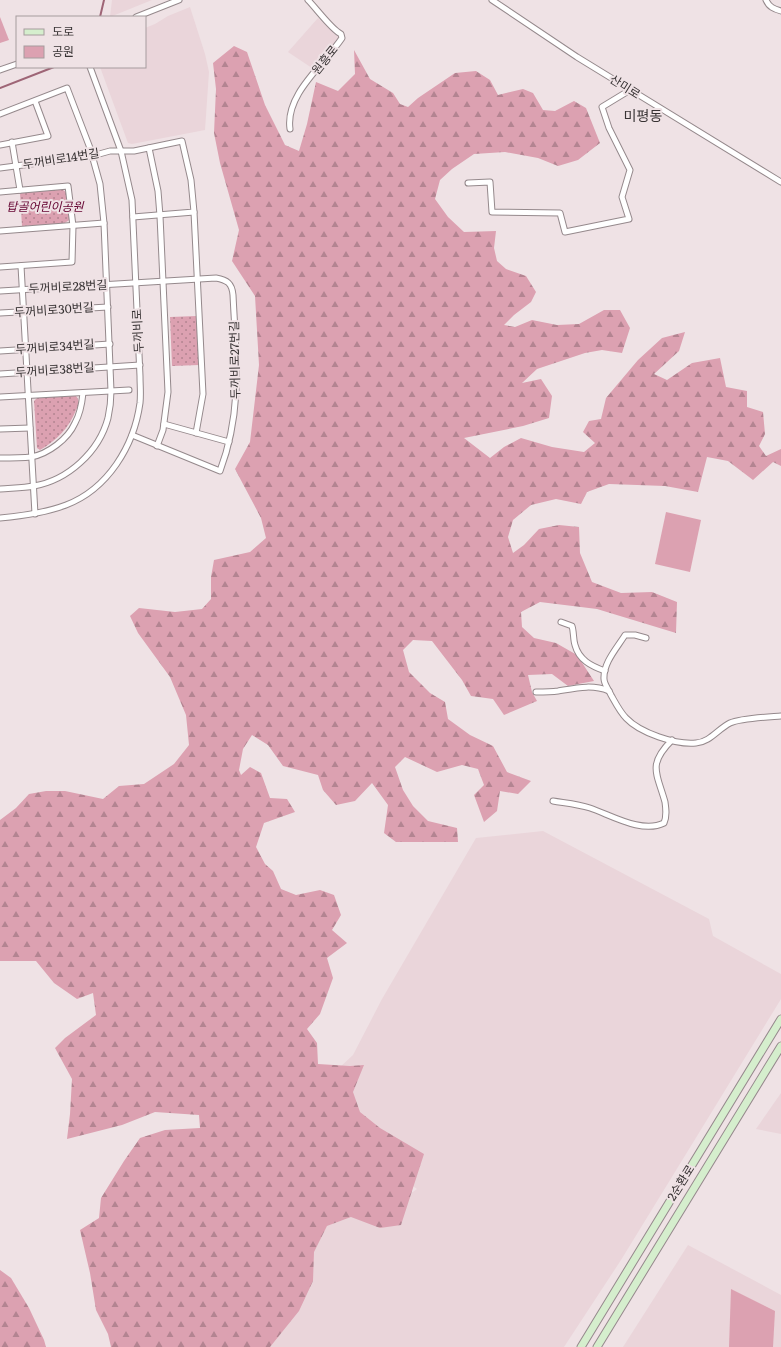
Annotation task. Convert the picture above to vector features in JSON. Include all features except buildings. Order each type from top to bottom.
[{"type":"street","points":[[139,16],[179,0]]},
{"type":"street","name":"원흥로","points":[[290,129],[289,118],[298,94],[342,38],[341,34],[330,25],[308,0]]},
{"type":"street","name":"산미로","points":[[492,0],[630,90],[781,182]]},
{"type":"street","points":[[766,0],[774,9],[781,11]]},
{"type":"street","points":[[0,70],[16,64]]},
{"type":"street","name":"두꺼비로","points":[[0,518],[35,514],[67,505],[86,494],[105,478],[116,466],[123,455],[137,420],[140,402],[140,365],[133,217],[128,182],[121,150],[90,68]]},
{"type":"street","points":[[0,114],[67,88],[92,156],[100,184],[104,223],[111,367]]},
{"type":"street","points":[[468,183],[490,182],[492,212],[560,213],[565,232],[629,218],[622,197],[630,170],[609,128],[602,107],[630,90]]},
{"type":"street","points":[[0,145],[48,136],[35,101]]},
{"type":"street","name":"두꺼비로14번길","points":[[0,168],[92,156],[110,151],[134,151],[182,141],[186,152],[191,180],[194,212]]},
{"type":"street","points":[[12,142],[20,190]]},
{"type":"street","points":[[132,435],[157,446],[164,424],[168,392],[160,216],[158,191],[149,148]]},
{"type":"street","points":[[0,192],[68,186],[73,226],[72,262],[0,267]]},
{"type":"street","points":[[133,217],[160,216],[194,212],[203,394],[199,424],[196,433]]},
{"type":"street","points":[[0,231],[104,223]]},
{"type":"street","points":[[21,266],[35,514]]},
{"type":"street","name":"두꺼비로27번길","points":[[136,282],[216,278],[230,283],[232,288],[237,388],[235,411],[229,442],[220,471],[157,446]]},
{"type":"street","name":"두꺼비로28번길","points":[[0,290],[136,282]]},
{"type":"street","name":"두꺼비로30번길","points":[[0,313],[108,307]]},
{"type":"street","name":"두꺼비로34번길","points":[[0,351],[110,344]]},
{"type":"street","name":"두꺼비로38번길","points":[[0,374],[140,365]]},
{"type":"street","name":"두꺼비로38번길","points":[[0,489],[34,486],[60,477],[71,470],[91,452],[105,429],[110,406],[111,367]]},
{"type":"street","points":[[0,397],[129,390]]},
{"type":"street","points":[[0,458],[32,457],[51,449],[69,433],[75,425],[83,393]]},
{"type":"street","points":[[164,424],[229,442]]},
{"type":"street","points":[[0,430],[30,428]]},
{"type":"street","points":[[562,622],[572,626],[575,645],[585,661],[604,671]]},
{"type":"street","points":[[646,638],[635,635],[625,635],[609,659],[604,671],[603,680],[609,691],[625,718],[636,726],[651,734],[678,742],[695,744],[704,742],[730,723],[756,718],[781,716]]},
{"type":"street","points":[[536,692],[551,692],[589,686],[599,687],[609,691]]},
{"type":"street","points":[[553,801],[589,807],[628,823],[641,826],[660,825],[664,823],[666,818],[666,806],[655,768],[661,753],[672,740]]},
{"type":"street","name":"2순환로","points":[[581,1347],[781,1019]]},
{"type":"street","name":"2순환로","points":[[597,1347],[781,1046]]},
{"type":"shaded area","points":[[112,0],[152,0],[112,16],[110,16]]},
{"type":"shaded area","points":[[190,7],[205,54],[209,72],[205,130],[132,144],[128,143],[100,68],[146,68],[146,28]]},
{"type":"shaded area","points":[[318,18],[340,39],[315,70],[288,52]]},
{"type":"shaded area","points":[[543,831],[709,919],[713,936],[781,974],[781,999],[621,1260],[564,1347],[262,1347],[301,1269],[327,1226],[351,1217],[380,1215],[417,1189],[391,1170],[345,1121],[325,1081],[353,1055],[382,999],[476,838]]},
{"type":"shaded area","points":[[781,1093],[781,1134],[756,1129]]},
{"type":"shaded area","points":[[688,1245],[781,1295],[781,1347],[623,1347]]},
{"type":"green space","points":[[0,17],[9,40],[0,43]]},
{"type":"green space","points":[[234,46],[247,52],[265,105],[285,145],[299,151],[307,124],[316,82],[338,91],[355,74],[354,50],[370,79],[393,93],[400,104],[408,107],[418,98],[455,73],[476,71],[490,80],[498,95],[523,89],[533,93],[543,110],[555,111],[574,101],[586,108],[600,143],[578,160],[558,166],[538,158],[505,152],[474,154],[452,169],[440,180],[435,199],[448,217],[464,232],[496,231],[494,248],[497,261],[506,269],[526,276],[536,292],[531,302],[504,325],[515,327],[532,320],[557,325],[579,324],[604,310],[620,310],[630,328],[622,353],[602,350],[585,353],[537,369],[522,383],[541,379],[552,396],[549,418],[523,426],[464,438],[490,458],[504,447],[521,438],[552,447],[584,452],[595,443],[583,432],[589,421],[601,419],[606,398],[638,360],[662,338],[685,332],[679,351],[654,374],[667,380],[692,363],[720,358],[726,387],[747,391],[747,407],[763,412],[765,434],[759,446],[766,456],[781,449],[781,466],[773,462],[753,480],[728,461],[707,457],[698,492],[665,486],[609,484],[587,492],[581,504],[556,499],[531,505],[513,520],[508,537],[513,553],[524,545],[539,529],[559,525],[579,527],[580,553],[592,582],[621,593],[652,592],[677,602],[676,633],[597,609],[540,602],[521,612],[522,627],[534,638],[556,643],[577,655],[594,681],[568,686],[552,674],[528,675],[532,692],[537,701],[504,715],[493,699],[471,696],[462,680],[432,641],[413,640],[403,650],[409,672],[430,693],[445,702],[448,719],[470,735],[493,746],[507,772],[531,781],[518,794],[500,791],[497,811],[484,822],[474,795],[484,785],[478,769],[462,765],[437,772],[405,757],[395,767],[403,790],[413,806],[428,821],[457,828],[458,842],[396,842],[384,833],[388,805],[372,783],[355,801],[336,805],[323,790],[318,775],[283,766],[268,745],[252,735],[243,749],[239,770],[241,775],[250,767],[261,773],[270,798],[287,799],[295,812],[264,823],[256,847],[265,864],[273,871],[281,889],[296,895],[320,890],[334,895],[341,915],[332,930],[347,943],[327,958],[333,978],[320,1014],[307,1029],[317,1043],[318,1064],[350,1066],[364,1065],[353,1092],[360,1112],[380,1128],[424,1154],[401,1225],[380,1228],[351,1217],[327,1226],[314,1252],[313,1281],[299,1311],[270,1347],[111,1347],[108,1334],[96,1310],[90,1273],[80,1230],[99,1218],[101,1198],[140,1138],[165,1130],[200,1128],[199,1115],[155,1112],[122,1125],[67,1139],[72,1079],[55,1048],[65,1038],[96,1015],[93,993],[77,999],[54,983],[36,961],[0,961],[0,820],[16,808],[29,794],[46,791],[65,791],[103,799],[119,786],[144,784],[174,764],[189,745],[186,715],[170,677],[138,633],[130,616],[139,608],[175,612],[202,609],[211,599],[211,577],[214,560],[250,552],[266,538],[261,518],[235,469],[250,442],[259,365],[255,296],[232,261],[239,230],[220,163],[214,133],[216,89],[213,63]]},
{"type":"green space","name":"탑골어린이공원","points":[[61,188],[68,194],[71,219],[63,224],[22,226],[20,193]]},
{"type":"green space","points":[[197,316],[199,365],[172,366],[170,317]]},
{"type":"green space","points":[[76,396],[79,401],[78,405],[66,428],[57,438],[46,446],[40,450],[37,448],[34,401],[38,397]]},
{"type":"green space","points":[[666,512],[701,520],[690,572],[655,564]]},
{"type":"green space","points":[[0,1270],[11,1278],[29,1308],[46,1347],[0,1347]]},
{"type":"green space","points":[[731,1289],[775,1311],[773,1347],[729,1347]]},
{"type":"waterway","points":[[100,16],[104,0]]},
{"type":"waterway","points":[[0,88],[51,68]]},
{"type":"district","name":"미평동","points":[[643,116]]}]
